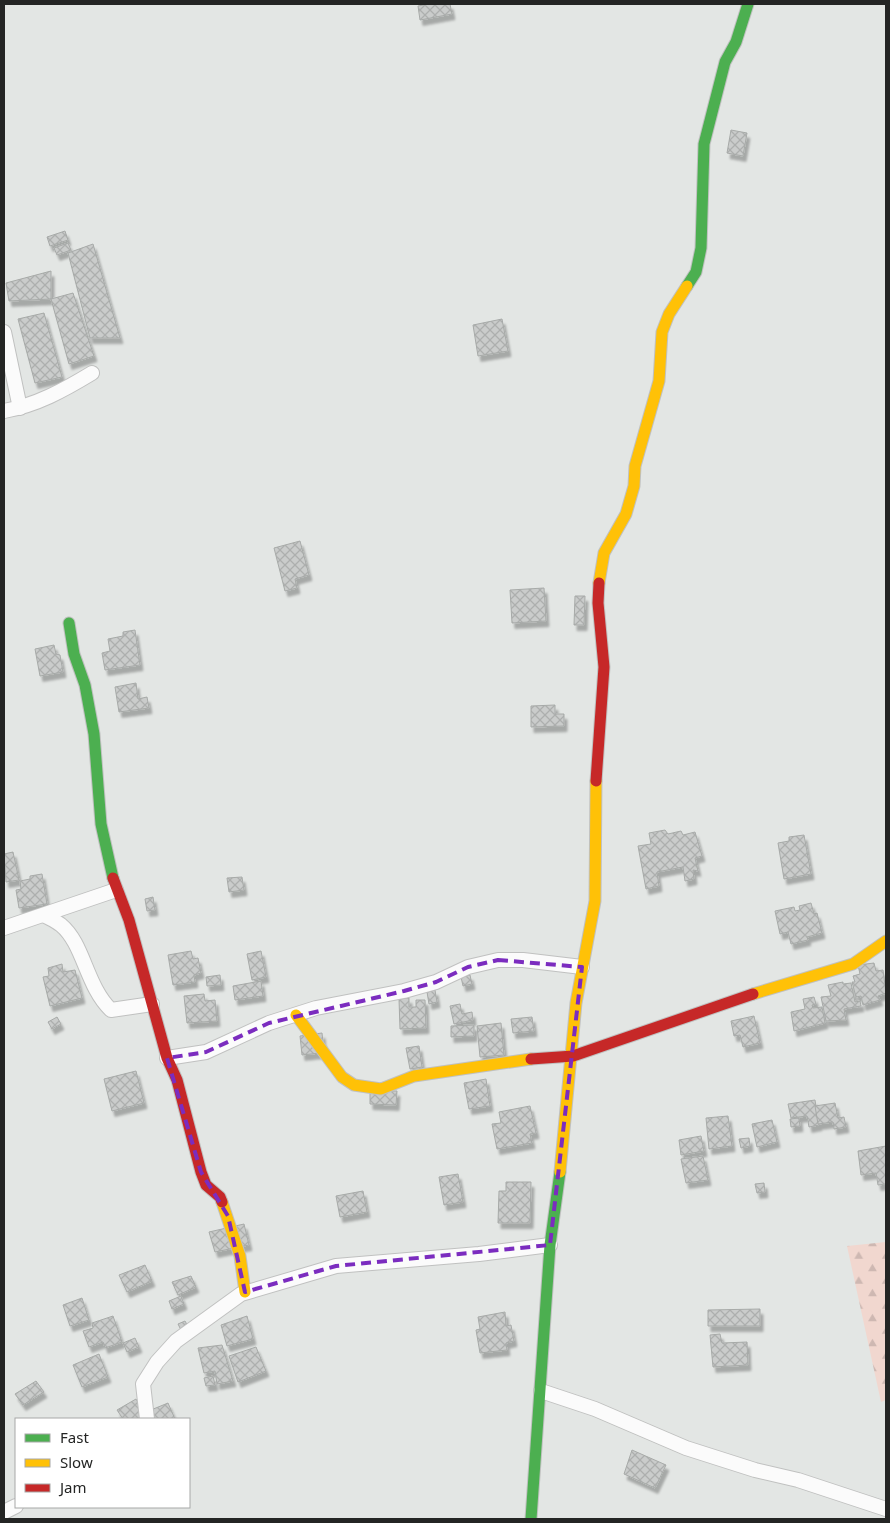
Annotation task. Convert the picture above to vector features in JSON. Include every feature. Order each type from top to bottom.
[{"type":"street","points":[[531,1519],[550,1245],[573,1056],[576,1003],[595,901],[595,800],[604,667],[602,627],[598,603],[601,567],[604,553],[626,514],[634,486],[636,466],[659,381],[662,332],[669,314],[696,272],[701,248],[704,144],[725,62],[736,42],[748,4]]},
{"type":"street","points":[[4,332],[20,408]]},
{"type":"street","points":[[4,411],[20,408],[57,394],[92,373]]},
{"type":"street","points":[[69,624],[74,654],[86,685],[94,734],[101,824],[116,890],[129,920],[168,1058],[177,1080],[201,1172],[206,1185],[220,1197],[228,1216],[240,1256],[245,1292]]},
{"type":"street","points":[[4,928],[116,890]]},
{"type":"street","points":[[44,915],[61,926],[72,939],[92,986],[111,1010],[152,1004]]},
{"type":"street","points":[[296,1015],[342,1076],[354,1085],[381,1089],[414,1076],[531,1059],[573,1056],[773,987],[853,964],[886,941]]},
{"type":"street","points":[[168,1058],[206,1052],[269,1023],[316,1008],[404,991],[436,982],[468,967],[498,960],[522,960],[582,967]]},
{"type":"street","points":[[147,1418],[143,1384],[156,1362],[176,1341],[245,1292],[336,1266],[479,1254],[550,1245]]},
{"type":"street","points":[[541,1391],[595,1410],[686,1448],[755,1470],[798,1480],[886,1509]]},
{"type":"highlighted area","points":[[498,960],[582,967],[550,1245],[336,1266],[245,1292],[228,1216],[201,1172],[167,1058],[206,1052],[269,1023],[404,991],[436,982],[468,967]]},
{"type":"green space","points":[[886,1242],[886,1400],[881,1402],[847,1246]]},
{"type":"building","points":[[450,4],[452,14],[420,20],[418,6]]},
{"type":"building","points":[[731,130],[747,133],[743,156],[727,153]]},
{"type":"building","points":[[65,231],[68,240],[50,246],[47,237]]},
{"type":"building","points":[[68,243],[71,250],[57,255],[54,248]]},
{"type":"building","points":[[93,244],[120,338],[90,338],[68,253]]},
{"type":"building","points":[[51,271],[51,299],[9,301],[6,283]]},
{"type":"building","points":[[73,293],[94,356],[69,364],[51,299]]},
{"type":"building","points":[[44,313],[62,377],[35,383],[18,319]]},
{"type":"building","points":[[502,319],[508,351],[478,356],[473,325]]},
{"type":"building","points":[[300,541],[309,575],[295,579],[297,588],[285,591],[274,548]]},
{"type":"building","points":[[544,588],[546,621],[512,623],[510,590]]},
{"type":"building","points":[[575,596],[585,596],[584,625],[574,625]]},
{"type":"building","points":[[135,630],[140,665],[105,670],[102,653],[110,651],[108,639],[123,636],[123,632]]},
{"type":"building","points":[[54,645],[56,654],[60,655],[63,672],[40,676],[35,649]]},
{"type":"building","points":[[136,683],[138,699],[147,697],[149,708],[119,712],[115,687]]},
{"type":"building","points":[[555,705],[555,714],[564,714],[564,726],[531,727],[531,706]]},
{"type":"building","points":[[665,830],[668,834],[681,831],[683,835],[695,832],[702,856],[695,858],[698,871],[693,870],[694,879],[685,881],[683,867],[657,872],[659,886],[646,889],[638,846],[651,844],[649,833]]},
{"type":"building","points":[[804,835],[811,874],[784,879],[778,843],[789,841],[789,837]]},
{"type":"building","points":[[13,852],[19,880],[6,882],[4,854]]},
{"type":"building","points":[[42,874],[47,904],[19,908],[16,890],[21,889],[20,881],[30,879],[30,876]]},
{"type":"building","points":[[242,877],[244,890],[229,892],[227,878]]},
{"type":"building","points":[[153,897],[155,910],[147,911],[145,899]]},
{"type":"building","points":[[811,903],[814,914],[817,913],[822,933],[807,937],[808,940],[791,944],[788,932],[780,934],[775,911],[794,907],[795,911],[800,910],[799,906]]},
{"type":"building","points":[[191,951],[193,959],[198,958],[201,973],[194,975],[195,982],[173,985],[168,955]]},
{"type":"building","points":[[261,951],[266,977],[252,980],[247,954]]},
{"type":"building","points":[[874,963],[876,971],[883,970],[886,993],[878,996],[880,1000],[863,1005],[861,996],[856,997],[852,982],[855,982],[853,976],[860,974],[858,965]]},
{"type":"building","points":[[62,964],[63,972],[75,970],[82,998],[50,1006],[43,977],[49,976],[48,968]]},
{"type":"building","points":[[220,975],[221,985],[207,986],[206,977]]},
{"type":"building","points":[[470,975],[472,984],[463,986],[461,977]]},
{"type":"building","points":[[261,981],[263,996],[235,1000],[233,986]]},
{"type":"building","points":[[843,982],[843,984],[851,983],[855,1002],[860,1001],[861,1006],[844,1009],[846,1020],[826,1021],[821,997],[831,996],[828,985]]},
{"type":"building","points":[[435,990],[437,1002],[429,1004],[427,992]]},
{"type":"building","points":[[204,994],[205,1001],[215,1000],[217,1021],[187,1023],[184,996]]},
{"type":"building","points":[[814,997],[816,1004],[812,1005],[813,1008],[822,1007],[825,1023],[794,1031],[791,1012],[805,1009],[803,999]]},
{"type":"building","points":[[409,998],[409,1007],[416,1007],[416,1000],[425,1000],[426,1028],[400,1029],[399,999]]},
{"type":"building","points":[[460,1004],[462,1014],[472,1012],[473,1020],[454,1024],[450,1006]]},
{"type":"building","points":[[754,1016],[760,1043],[743,1047],[740,1035],[734,1036],[731,1021]]},
{"type":"building","points":[[57,1017],[61,1024],[52,1029],[48,1022]]},
{"type":"building","points":[[532,1017],[534,1031],[513,1033],[511,1019]]},
{"type":"building","points":[[501,1023],[504,1055],[480,1057],[477,1026]]},
{"type":"building","points":[[474,1025],[474,1036],[451,1037],[451,1026]]},
{"type":"building","points":[[322,1033],[323,1042],[329,1052],[302,1055],[300,1036]]},
{"type":"building","points":[[419,1046],[422,1067],[410,1069],[406,1048]]},
{"type":"building","points":[[136,1071],[144,1103],[112,1111],[104,1079]]},
{"type":"building","points":[[486,1079],[490,1106],[469,1109],[464,1083]]},
{"type":"building","points":[[370,1091],[397,1091],[396,1105],[370,1104]]},
{"type":"building","points":[[815,1100],[819,1125],[809,1127],[807,1116],[791,1118],[788,1104]]},
{"type":"building","points":[[835,1103],[838,1118],[844,1117],[846,1127],[834,1129],[833,1122],[818,1124],[815,1106]]},
{"type":"building","points":[[530,1106],[536,1133],[530,1134],[532,1143],[497,1149],[492,1124],[501,1123],[499,1112]]},
{"type":"building","points":[[728,1116],[732,1146],[709,1149],[706,1118]]},
{"type":"building","points":[[799,1118],[800,1126],[791,1127],[790,1119]]},
{"type":"building","points":[[772,1120],[777,1142],[757,1147],[752,1124]]},
{"type":"building","points":[[701,1136],[704,1151],[681,1155],[679,1140]]},
{"type":"building","points":[[749,1138],[750,1146],[741,1148],[739,1139]]},
{"type":"building","points":[[886,1146],[886,1184],[878,1185],[876,1173],[861,1175],[858,1151]]},
{"type":"building","points":[[703,1156],[708,1180],[686,1183],[681,1159]]},
{"type":"building","points":[[458,1174],[463,1202],[444,1205],[439,1177]]},
{"type":"building","points":[[506,1182],[531,1182],[530,1223],[498,1223],[499,1191],[506,1191]]},
{"type":"building","points":[[764,1183],[765,1192],[757,1193],[755,1184]]},
{"type":"building","points":[[363,1191],[367,1212],[340,1217],[336,1196]]},
{"type":"building","points":[[244,1224],[249,1245],[215,1252],[209,1232]]},
{"type":"building","points":[[145,1265],[152,1281],[127,1292],[119,1275]]},
{"type":"building","points":[[191,1276],[196,1287],[178,1295],[172,1282]]},
{"type":"building","points":[[181,1296],[184,1304],[172,1309],[169,1301]]},
{"type":"building","points":[[82,1298],[89,1320],[70,1326],[63,1305]]},
{"type":"building","points":[[760,1309],[760,1326],[708,1326],[708,1310]]},
{"type":"building","points":[[505,1312],[506,1326],[511,1325],[514,1341],[506,1343],[507,1350],[480,1353],[476,1330],[480,1329],[478,1317]]},
{"type":"building","points":[[113,1316],[122,1342],[105,1348],[103,1342],[89,1347],[83,1331],[93,1328],[92,1323]]},
{"type":"building","points":[[247,1316],[253,1339],[227,1346],[221,1325]]},
{"type":"building","points":[[185,1321],[189,1328],[182,1332],[178,1324]]},
{"type":"building","points":[[720,1334],[722,1343],[747,1342],[748,1365],[713,1367],[710,1335]]},
{"type":"building","points":[[135,1338],[139,1347],[127,1352],[123,1343]]},
{"type":"building","points":[[222,1345],[233,1381],[217,1384],[215,1371],[204,1373],[198,1348]]},
{"type":"building","points":[[256,1347],[266,1371],[238,1382],[229,1356]]},
{"type":"building","points":[[99,1354],[108,1377],[82,1387],[73,1365]]},
{"type":"building","points":[[213,1376],[215,1385],[206,1386],[204,1378]]},
{"type":"building","points":[[36,1381],[44,1392],[23,1405],[15,1394]]},
{"type":"building","points":[[136,1399],[146,1417],[122,1418],[117,1410]]},
{"type":"building","points":[[168,1403],[175,1418],[149,1418],[146,1412]]},
{"type":"building","points":[[632,1450],[666,1465],[655,1488],[624,1474]]},
{"type":"traffic: fast","points":[[687,286],[696,272],[701,248],[704,144],[725,62],[736,42],[748,4]]},
{"type":"traffic: fast","points":[[69,623],[74,654],[85,685],[94,734],[101,824],[113,878]]},
{"type":"traffic: fast","points":[[531,1519],[550,1245],[560,1172]]},
{"type":"traffic: slow","points":[[599,583],[604,553],[626,514],[634,486],[635,466],[659,381],[662,332],[669,314],[687,286]]},
{"type":"traffic: slow","points":[[560,1172],[576,1003],[595,901],[596,781]]},
{"type":"traffic: slow","points":[[753,994],[853,964],[886,941]]},
{"type":"traffic: slow","points":[[296,1015],[342,1077],[354,1085],[381,1089],[414,1076],[531,1059]]},
{"type":"traffic: slow","points":[[222,1202],[240,1256],[245,1292]]},
{"type":"traffic: jam","points":[[596,781],[604,667],[598,603],[599,583]]},
{"type":"traffic: jam","points":[[113,878],[129,920],[167,1058],[177,1080],[201,1172],[206,1185],[220,1197],[222,1202]]},
{"type":"traffic: jam","points":[[531,1059],[573,1056],[753,994]]}]
